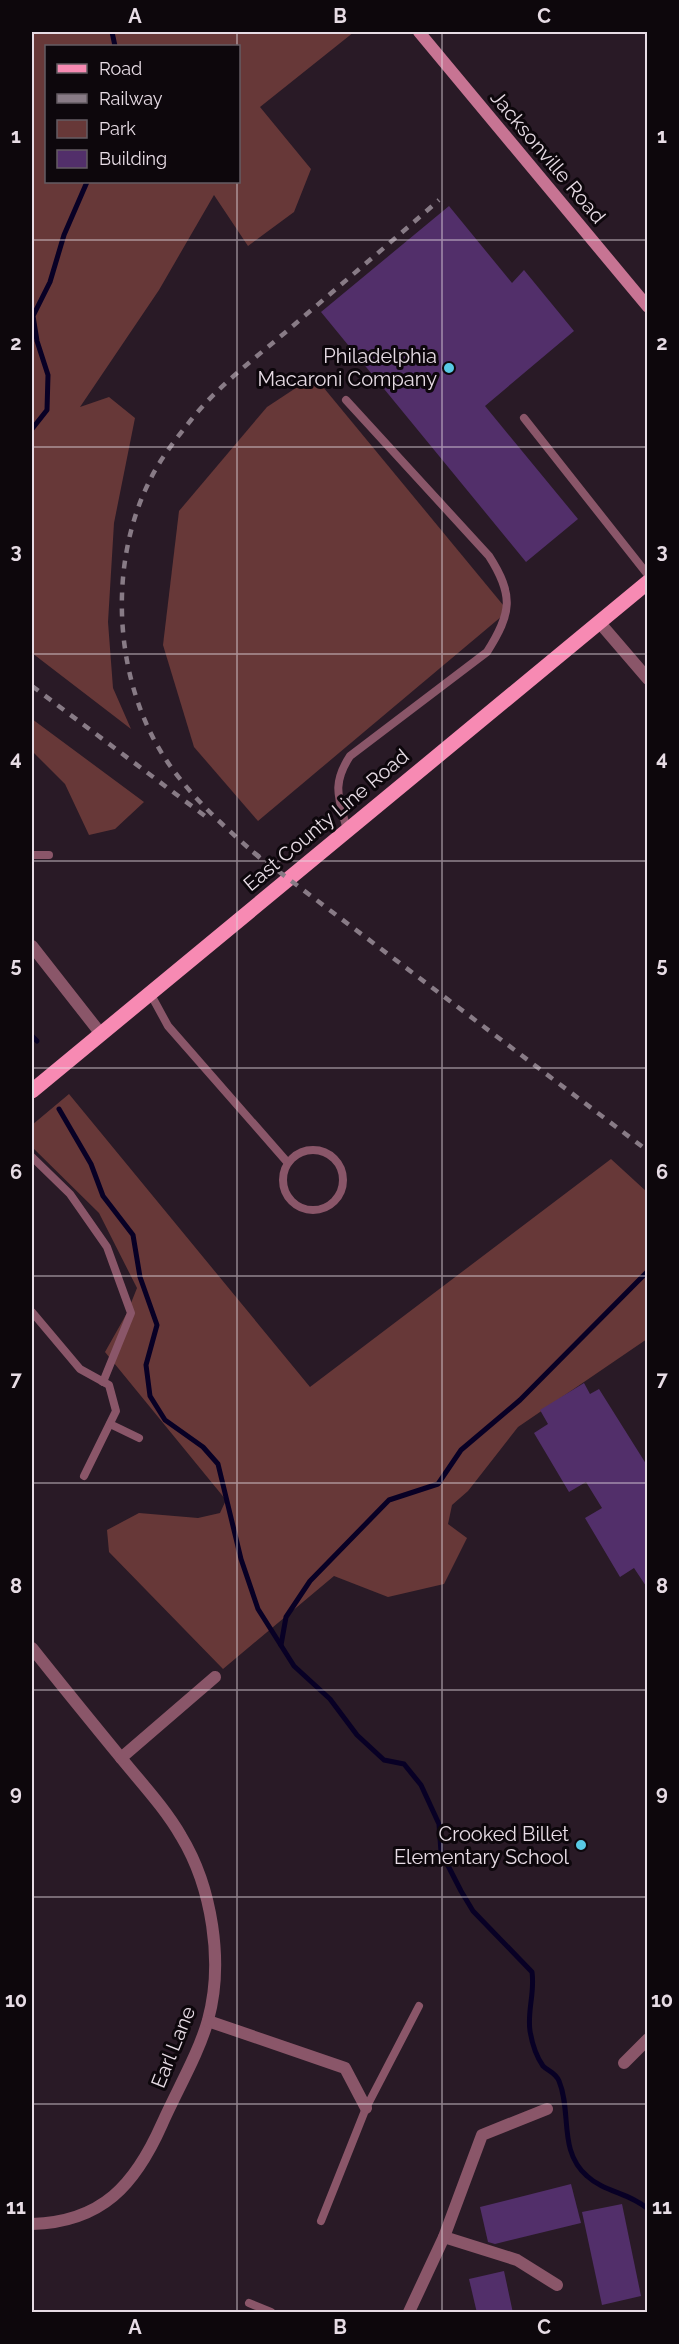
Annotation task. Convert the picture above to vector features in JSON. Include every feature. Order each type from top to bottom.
[{"type":"main road","name":"Jacksonville Road","points":[[419,32],[648,307]]},
{"type":"main road","name":"East County Line Road","points":[[32,1091],[648,582]]},
{"type":"street","points":[[599,622],[648,679]]},
{"type":"street","points":[[32,946],[101,1034]]},
{"type":"street","name":"Earl Lane","points":[[32,1648],[182,1837],[203,1888],[213,1941],[212,1994],[208,2021],[148,2156],[131,2181],[110,2201],[80,2216],[32,2224]]},
{"type":"street","points":[[121,1758],[215,1677]]},
{"type":"street","points":[[208,2021],[345,2067],[366,2108]]},
{"type":"street","points":[[624,2063],[648,2039]]},
{"type":"street","points":[[409,2313],[444,2237],[482,2135],[547,2109]]},
{"type":"street","points":[[444,2237],[517,2260],[557,2285]]},
{"type":"lane","points":[[346,400],[489,556],[504,580],[507,604],[500,631],[487,652],[350,756],[339,773],[338,785],[338,796],[347,830]]},
{"type":"lane","points":[[524,418],[648,575]]},
{"type":"lane","points":[[32,855],[50,855]]},
{"type":"lane","points":[[150,993],[168,1026],[288,1163]]},
{"type":"lane","points":[[312,1150],[331,1156],[342,1172],[341,1191],[337,1199],[320,1210],[309,1211],[291,1202],[283,1183],[288,1163],[294,1156],[312,1150]]},
{"type":"lane","points":[[32,1156],[70,1194],[107,1247],[131,1313],[103,1382]]},
{"type":"lane","points":[[32,1312],[80,1369],[109,1385],[116,1411],[84,1476]]},
{"type":"lane","points":[[110,1424],[139,1438]]},
{"type":"lane","points":[[321,2221],[366,2108],[419,2006]]},
{"type":"lane","points":[[249,2303],[271,2313]]},
{"type":"green space","points":[[32,32],[354,32],[260,107],[311,169],[294,212],[248,246],[214,195],[159,290],[80,407],[109,397],[135,418],[114,523],[108,622],[113,688],[131,729],[32,653]]},
{"type":"green space","points":[[314,376],[508,611],[258,821],[194,747],[163,645],[179,511],[267,407]]},
{"type":"green space","points":[[32,719],[144,802],[115,829],[89,835],[65,784],[32,751]]},
{"type":"green space","points":[[69,1094],[310,1387],[611,1159],[647,1192],[647,1339],[518,1427],[468,1491],[452,1505],[448,1524],[467,1538],[444,1584],[388,1597],[334,1576],[223,1669],[109,1552],[107,1530],[139,1513],[198,1518],[220,1513],[226,1500],[105,1352],[127,1313],[137,1288],[99,1213],[32,1147],[32,1125]]},
{"type":"building","name":"Philadelphia Macaroni Company","points":[[449,206],[512,283],[524,270],[574,331],[485,406],[578,519],[526,562],[321,312]]},
{"type":"building","points":[[584,1383],[590,1394],[599,1389],[648,1467],[648,1589],[634,1568],[620,1577],[585,1518],[602,1508],[586,1482],[569,1492],[534,1433],[548,1424],[540,1410]]},
{"type":"building","points":[[571,2184],[581,2223],[495,2244],[488,2242],[480,2207]]},
{"type":"building","points":[[622,2204],[641,2296],[602,2305],[582,2212]]},
{"type":"building","points":[[504,2271],[513,2313],[477,2313],[469,2279]]},
{"type":"waterway","points":[[112,32],[115,45]]},
{"type":"waterway","points":[[32,429],[47,410],[48,375],[37,341],[33,316],[50,282],[64,235],[87,183]]},
{"type":"waterway","points":[[32,1036],[37,1041]]},
{"type":"waterway","points":[[59,1109],[91,1164],[103,1196],[133,1235],[140,1277],[157,1325],[146,1365],[150,1396],[165,1420],[203,1447],[218,1464],[241,1559],[258,1609],[294,1666],[330,1699],[357,1735],[384,1760],[404,1764],[421,1785],[439,1824],[441,1852],[461,1891],[473,1911],[532,1972],[530,2031],[536,2054],[543,2066],[559,2081],[563,2093],[572,2155],[578,2166],[594,2181],[633,2199],[648,2209]]},
{"type":"waterway","points":[[281,1645],[286,1617],[310,1581],[389,1500],[438,1484],[461,1450],[520,1400],[648,1271]]},
{"type":"railway","points":[[260,858],[213,815],[181,780],[152,736],[137,701],[128,664],[123,626],[122,588],[127,550],[136,514],[150,480],[163,457],[191,420],[213,396],[439,200]]},
{"type":"railway","points":[[32,686],[205,816]]},
{"type":"railway","points":[[253,852],[648,1151]]},
{"type":"place","name":"Philadelphia Macaroni Company","points":[[449,368]]},
{"type":"place","name":"Crooked Billet Elementary School","points":[[581,1845]]}]
